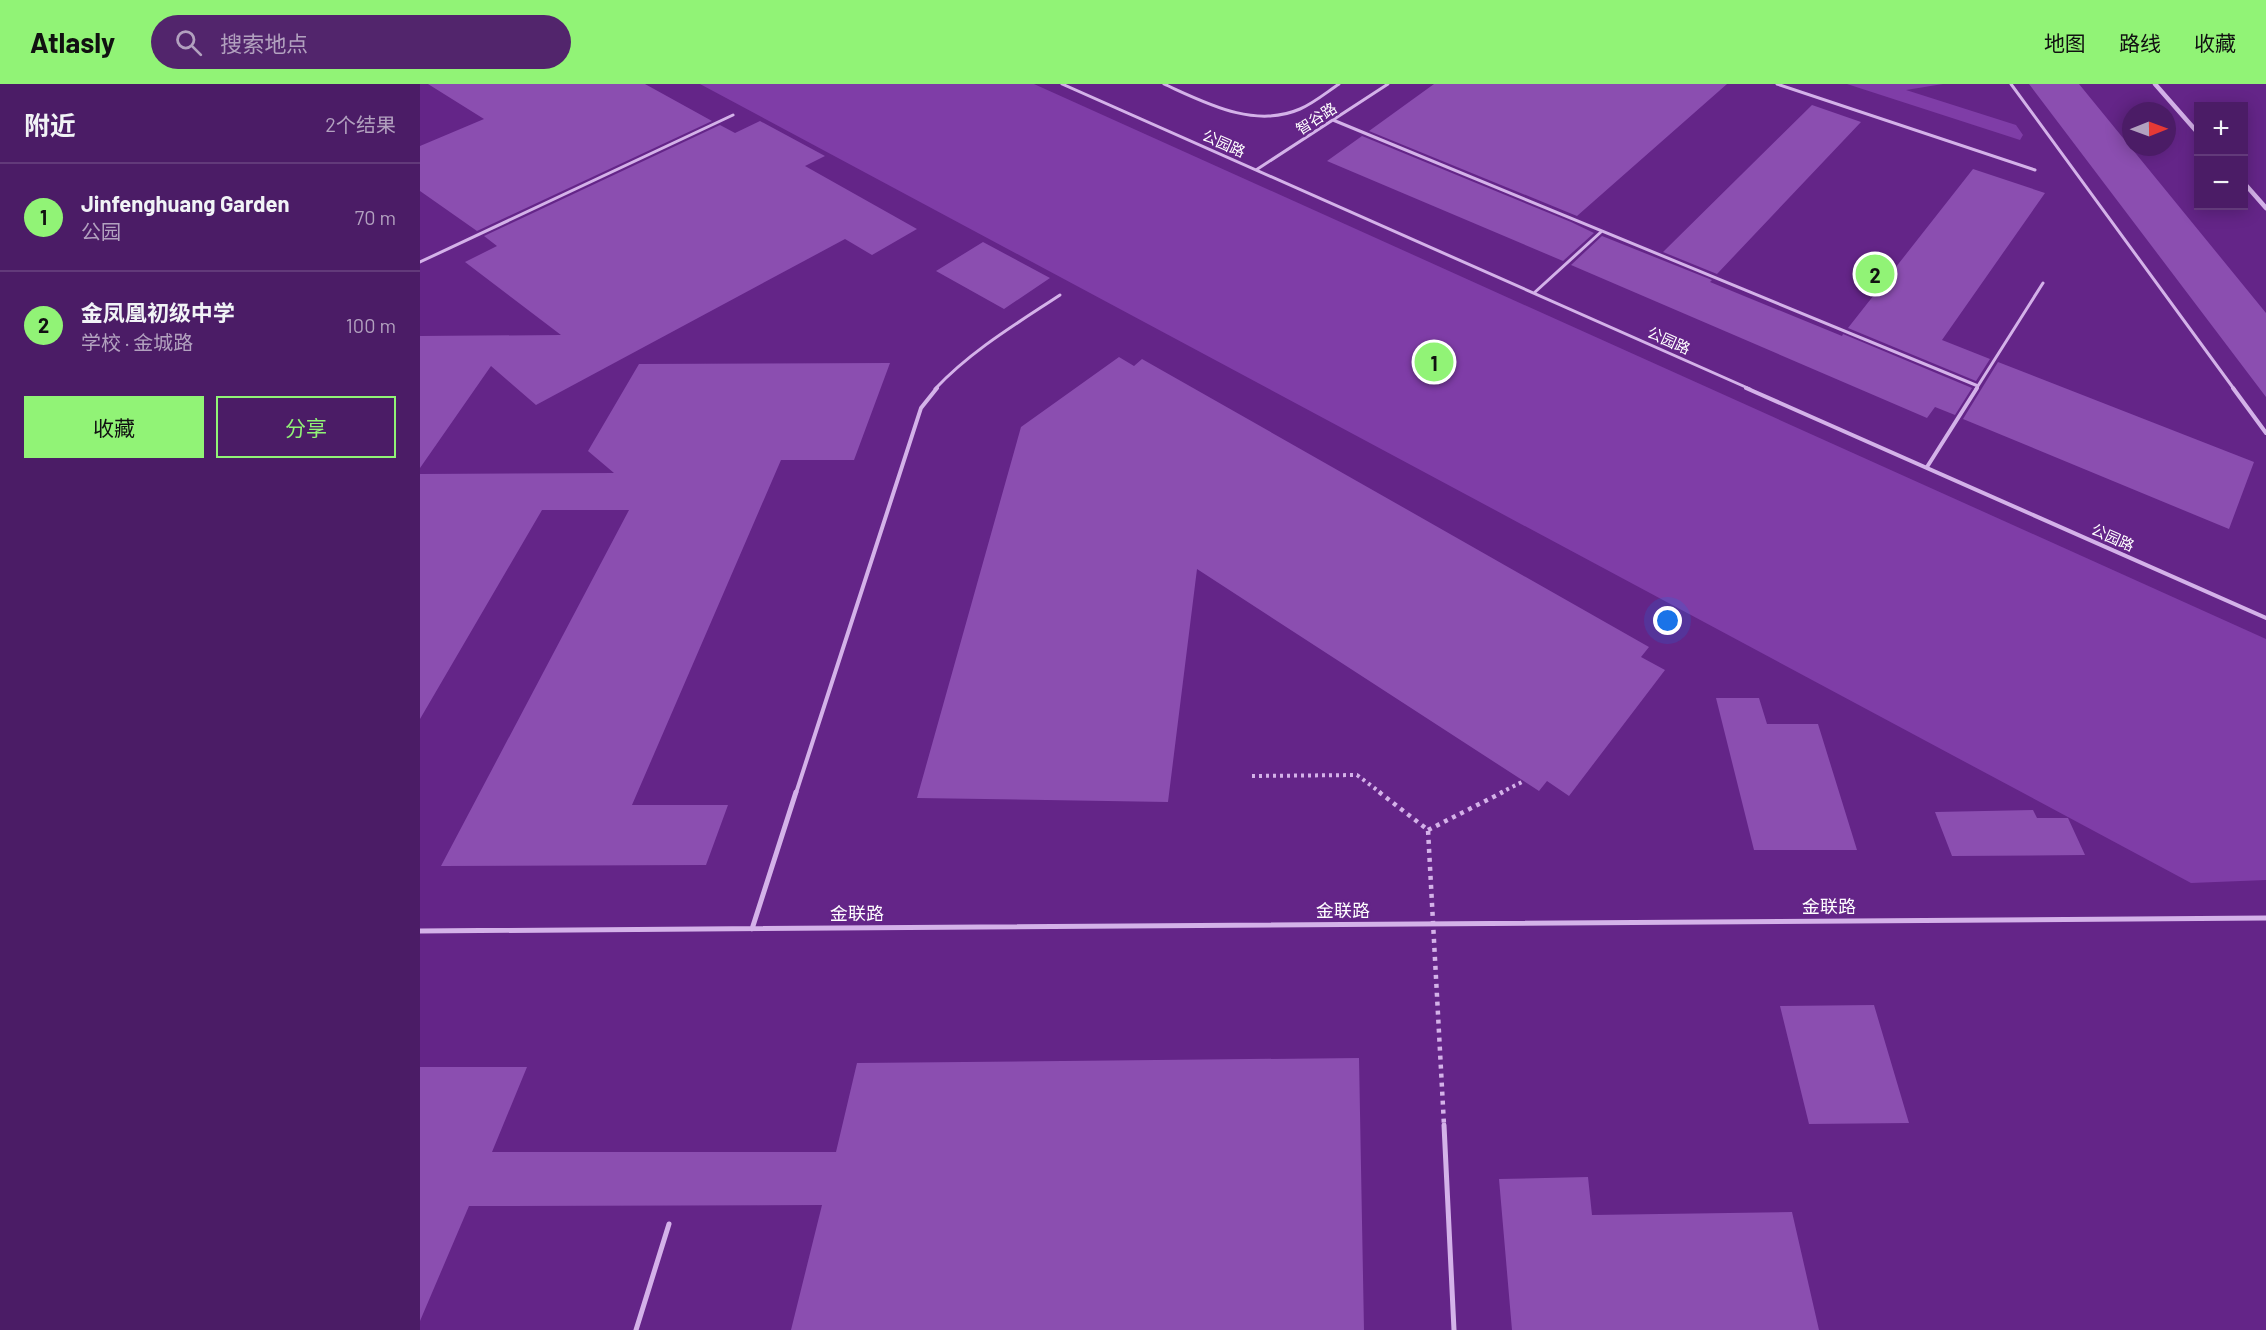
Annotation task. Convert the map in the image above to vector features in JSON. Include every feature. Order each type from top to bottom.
[{"type":"street","points":[[2155,84],[2194,127]]},
{"type":"street","points":[[2248,188],[2266,208]]},
{"type":"lane","name":"公园路","points":[[1062,84],[2266,618]]},
{"type":"lane","points":[[1164,84],[1222,109],[1262,116],[1281,115],[1300,109],[1339,84]]},
{"type":"lane","name":"智谷路","points":[[1256,170],[1388,84]]},
{"type":"lane","points":[[1777,84],[2035,170]]},
{"type":"lane","points":[[2011,84],[2266,433]]},
{"type":"lane","points":[[420,262],[733,116]]},
{"type":"lane","points":[[1333,120],[1978,386]]},
{"type":"lane","points":[[1534,293],[1602,231]]},
{"type":"lane","points":[[1927,467],[2043,283]]},
{"type":"lane","points":[[752,929],[921,408],[935,387],[955,366],[1060,295]]},
{"type":"lane","name":"金联路","points":[[420,931],[2266,918]]},
{"type":"lane","points":[[1443,1125],[1454,1330]]},
{"type":"lane","points":[[636,1330],[669,1224]]},
{"type":"path","points":[[1252,776],[1357,775],[1428,830],[1443,1125]]},
{"type":"path","points":[[1428,830],[1524,781]]},
{"type":"shaded area","points":[[700,84],[1034,84],[2266,639],[2266,880],[2191,883]]},
{"type":"shaded area","points":[[1847,84],[1943,84],[1906,90],[2016,125],[2023,135],[2020,140]]},
{"type":"building","points":[[428,84],[645,84],[712,121],[477,231],[420,191],[420,146],[484,119]]},
{"type":"building","points":[[1434,84],[1727,84],[1577,216],[1369,131]]},
{"type":"building","points":[[2029,84],[2079,84],[2122,137],[2122,156],[2138,156],[2266,313],[2266,397]]},
{"type":"building","points":[[1812,105],[1861,122],[1717,274],[1663,252]]},
{"type":"building","points":[[760,121],[825,156],[805,166],[917,229],[872,255],[845,239],[536,405],[491,366],[420,468],[420,336],[561,335],[465,262],[497,246],[484,236],[720,125],[735,133]]},
{"type":"building","points":[[1362,136],[1594,233],[1563,261],[1327,161]]},
{"type":"building","points":[[1973,169],[2045,193],[1942,340],[1990,359],[1976,381],[1848,328]]},
{"type":"building","points":[[1602,236],[1972,388],[1955,415],[1935,407],[1927,418],[1571,265]]},
{"type":"building","points":[[983,242],[1050,278],[1004,309],[936,271]]},
{"type":"building","points":[[1119,357],[1134,366],[1142,359],[1649,647],[1641,657],[1665,670],[1569,796],[1547,781],[1539,791],[1197,569],[1168,802],[917,798],[1021,427]]},
{"type":"building","points":[[1998,362],[2254,462],[2229,529],[1963,419]]},
{"type":"building","points":[[890,363],[854,460],[781,460],[632,805],[728,805],[706,865],[441,866],[629,510],[542,510],[420,719],[420,474],[614,473],[588,451],[639,364]]},
{"type":"building","points":[[1716,698],[1759,698],[1767,724],[1818,724],[1857,850],[1754,850]]},
{"type":"building","points":[[2033,810],[2037,818],[2068,818],[2085,855],[1952,856],[1935,812]]},
{"type":"building","points":[[1874,1005],[1909,1123],[1809,1124],[1780,1006]]},
{"type":"building","points":[[1359,1058],[1364,1330],[791,1330],[822,1205],[469,1206],[420,1321],[420,1067],[527,1067],[492,1152],[836,1152],[857,1063]]},
{"type":"building","points":[[1588,1177],[1592,1215],[1792,1212],[1819,1330],[1512,1330],[1499,1179]]},
{"type":"place","name":"金凤凰初级中学","points":[[1875,274]]},
{"type":"place","name":"Jinfenghuang Garden","points":[[1434,362]]}]
